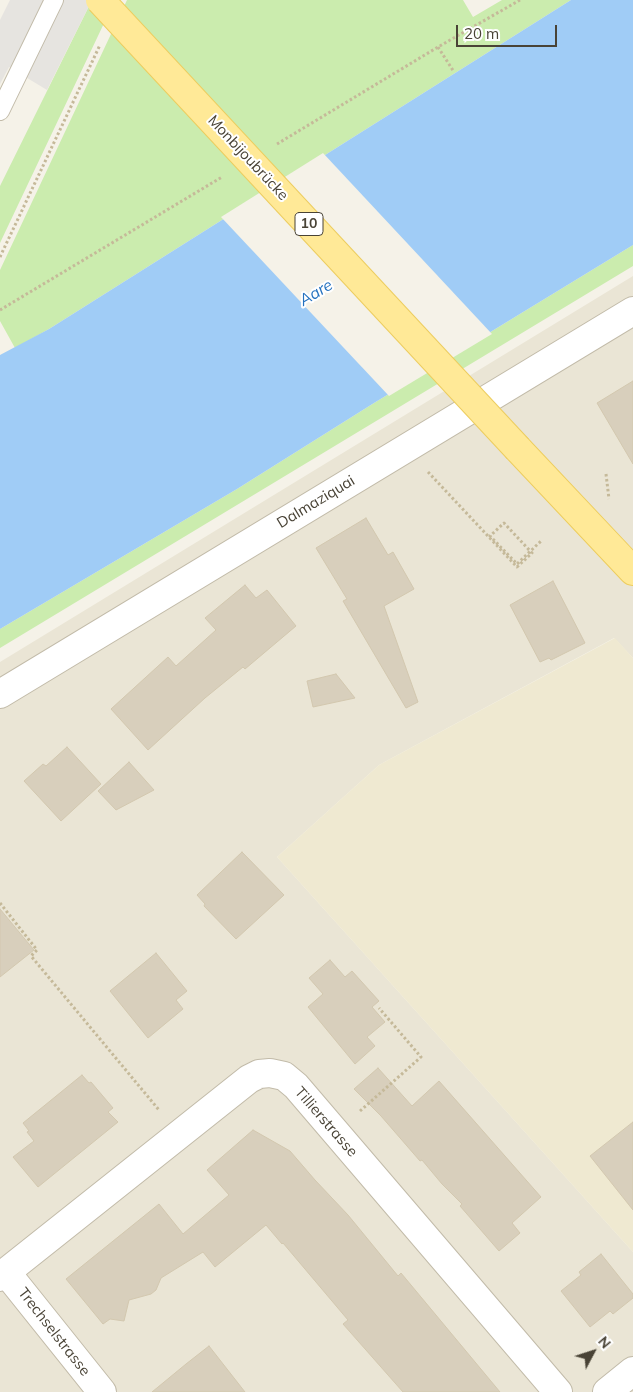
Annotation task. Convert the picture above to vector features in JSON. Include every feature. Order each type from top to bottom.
[{"type":"main road","name":"Monbijoubrücke","points":[[100,0],[633,571]]},
{"type":"street","name":"Dalmaziquai","points":[[0,694],[633,311]]},
{"type":"street","name":"Tillierstrasse","points":[[3,1274],[249,1079],[259,1074],[270,1073],[284,1076],[296,1086],[558,1392]]},
{"type":"street","name":"Trechselstrasse","points":[[3,1274],[102,1392]]},
{"type":"street","points":[[607,1392],[633,1371]]},
{"type":"lane","points":[[0,110],[54,0]]},
{"type":"path","points":[[0,257],[100,44]]},
{"type":"path","points":[[438,47],[454,72]]},
{"type":"path","points":[[426,469],[517,567],[532,553],[526,547],[504,523],[490,536],[517,564],[529,553],[535,547],[541,541]]},
{"type":"path","points":[[0,903],[38,950],[31,956],[164,1116]]},
{"type":"path","points":[[358,1113],[421,1057],[379,1008]]},
{"type":"shaded area","points":[[10,0],[92,0],[47,90],[9,67],[0,84],[0,20]]},
{"type":"shaded area","points":[[633,276],[633,658],[614,638],[379,765],[277,857],[633,1252],[633,1392],[0,1392],[0,662]]},
{"type":"shaded area","points":[[615,638],[633,658],[633,1252],[277,857],[379,765]]},
{"type":"green space","points":[[92,0],[115,0],[0,243],[0,186]]},
{"type":"green space","points":[[127,0],[463,0],[473,17],[502,0],[571,0],[49,329],[15,348],[0,321],[0,270]]},
{"type":"green space","points":[[633,245],[633,266],[0,648],[0,629],[237,489]]},
{"type":"water","name":"Aare","points":[[571,0],[633,0],[633,245],[237,489],[0,629],[0,355],[49,329]]},
{"type":"pier","points":[[323,153],[492,334],[389,396],[221,217]]},
{"type":"building","points":[[633,381],[633,464],[597,403]]},
{"type":"building","points":[[366,518],[388,555],[393,552],[414,589],[384,606],[418,702],[406,708],[343,601],[347,599],[316,548]]},
{"type":"building","points":[[553,581],[585,643],[551,660],[549,658],[540,662],[510,605]]},
{"type":"building","points":[[245,585],[256,598],[267,590],[296,626],[245,669],[243,667],[205,698],[148,750],[111,709],[168,657],[176,666],[216,630],[205,618]]},
{"type":"building","points":[[336,674],[355,698],[313,707],[307,681]]},
{"type":"building","points":[[67,747],[101,784],[61,821],[24,781],[43,764],[46,766]]},
{"type":"building","points":[[129,762],[154,790],[116,810],[98,791]]},
{"type":"building","points":[[242,852],[284,895],[236,939],[204,906],[205,904],[197,895]]},
{"type":"building","points":[[0,909],[34,950],[0,977]]},
{"type":"building","points":[[156,953],[187,991],[176,1000],[183,1009],[148,1038],[110,991]]},
{"type":"building","points":[[330,960],[345,977],[352,971],[379,1001],[372,1007],[385,1022],[367,1037],[375,1046],[355,1064],[308,1007],[323,994],[309,978]]},
{"type":"building","points":[[378,1068],[412,1106],[439,1081],[541,1197],[512,1223],[520,1233],[499,1251],[460,1206],[462,1204],[354,1089]]},
{"type":"building","points":[[82,1075],[89,1083],[91,1082],[113,1108],[108,1112],[118,1122],[38,1187],[13,1157],[34,1141],[23,1123]]},
{"type":"building","points":[[633,1122],[633,1210],[590,1156]]},
{"type":"building","points":[[253,1130],[290,1151],[348,1215],[398,1276],[401,1273],[500,1392],[403,1392],[343,1324],[348,1320],[266,1225],[215,1267],[203,1252],[161,1278],[156,1290],[151,1294],[129,1300],[124,1321],[110,1319],[103,1324],[66,1279],[159,1204],[183,1234],[229,1195],[207,1170]]},
{"type":"building","points":[[601,1254],[633,1294],[633,1298],[613,1314],[610,1311],[590,1327],[561,1291],[581,1275],[579,1272]]},
{"type":"building","points":[[209,1346],[245,1392],[152,1392],[186,1364]]}]
